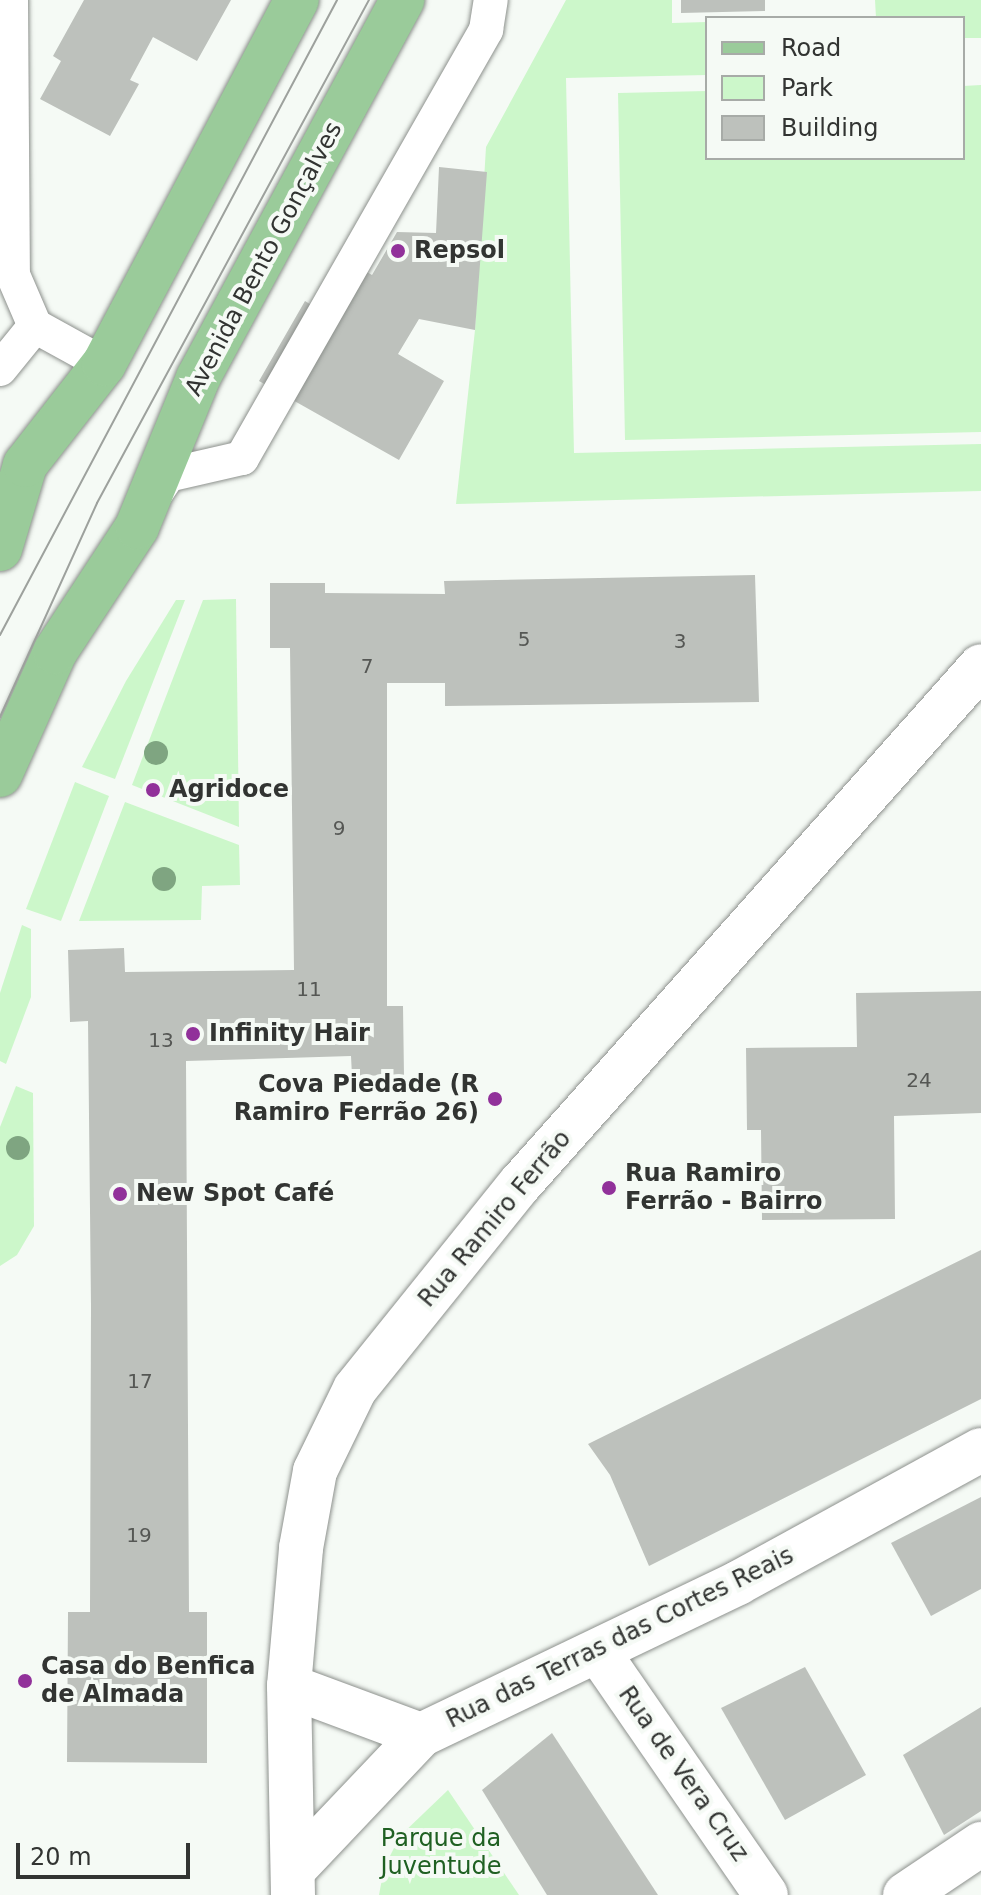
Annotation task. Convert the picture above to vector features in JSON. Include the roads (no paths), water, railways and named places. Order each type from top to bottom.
[{"type":"main road","points":[[0,549],[25,465],[47,430],[104,364],[297,0]]},
{"type":"main road","name":"Avenida Bento Gonçalves","points":[[0,775],[55,652],[126,548],[148,506],[198,378],[402,0]]},
{"type":"street","name":"Rua Ramiro Ferrão","points":[[293,1883],[289,1686],[301,1548],[315,1471],[355,1389],[520,1184],[981,666]]},
{"type":"street","name":"Rua das Terras das Cortes Reais","points":[[293,1883],[421,1735],[599,1653],[981,1450]]},
{"type":"street","name":"Rua de Vera Cruz","points":[[599,1653],[766,1895]]},
{"type":"street","points":[[289,1686],[421,1735]]},
{"type":"street","points":[[905,1895],[981,1844]]},
{"type":"lane","points":[[11,0],[13,275],[35,326],[104,364]]},
{"type":"lane","points":[[148,506],[168,475],[242,458],[486,30],[491,0]]},
{"type":"lane","points":[[0,369],[35,326]]},
{"type":"tram line","points":[[0,635],[337,0]]},
{"type":"tram line","points":[[0,717],[97,503],[369,0]]},
{"type":"place","name":"Repsol","points":[[398,251]]},
{"type":"place","name":"Agridoce","points":[[153,790]]},
{"type":"place","name":"Infinity Hair","points":[[193,1034]]},
{"type":"place","name":"Cova Piedade (R Ramiro Ferrão 26)","points":[[495,1099]]},
{"type":"place","name":"Rua Ramiro Ferrão - Bairro","points":[[609,1188]]},
{"type":"place","name":"New Spot Café","points":[[120,1194]]},
{"type":"place","name":"Casa do Benfica de Almada","points":[[25,1681]]},
{"type":"park label","name":"Parque da Juventude","points":[[441,1853]]}]
